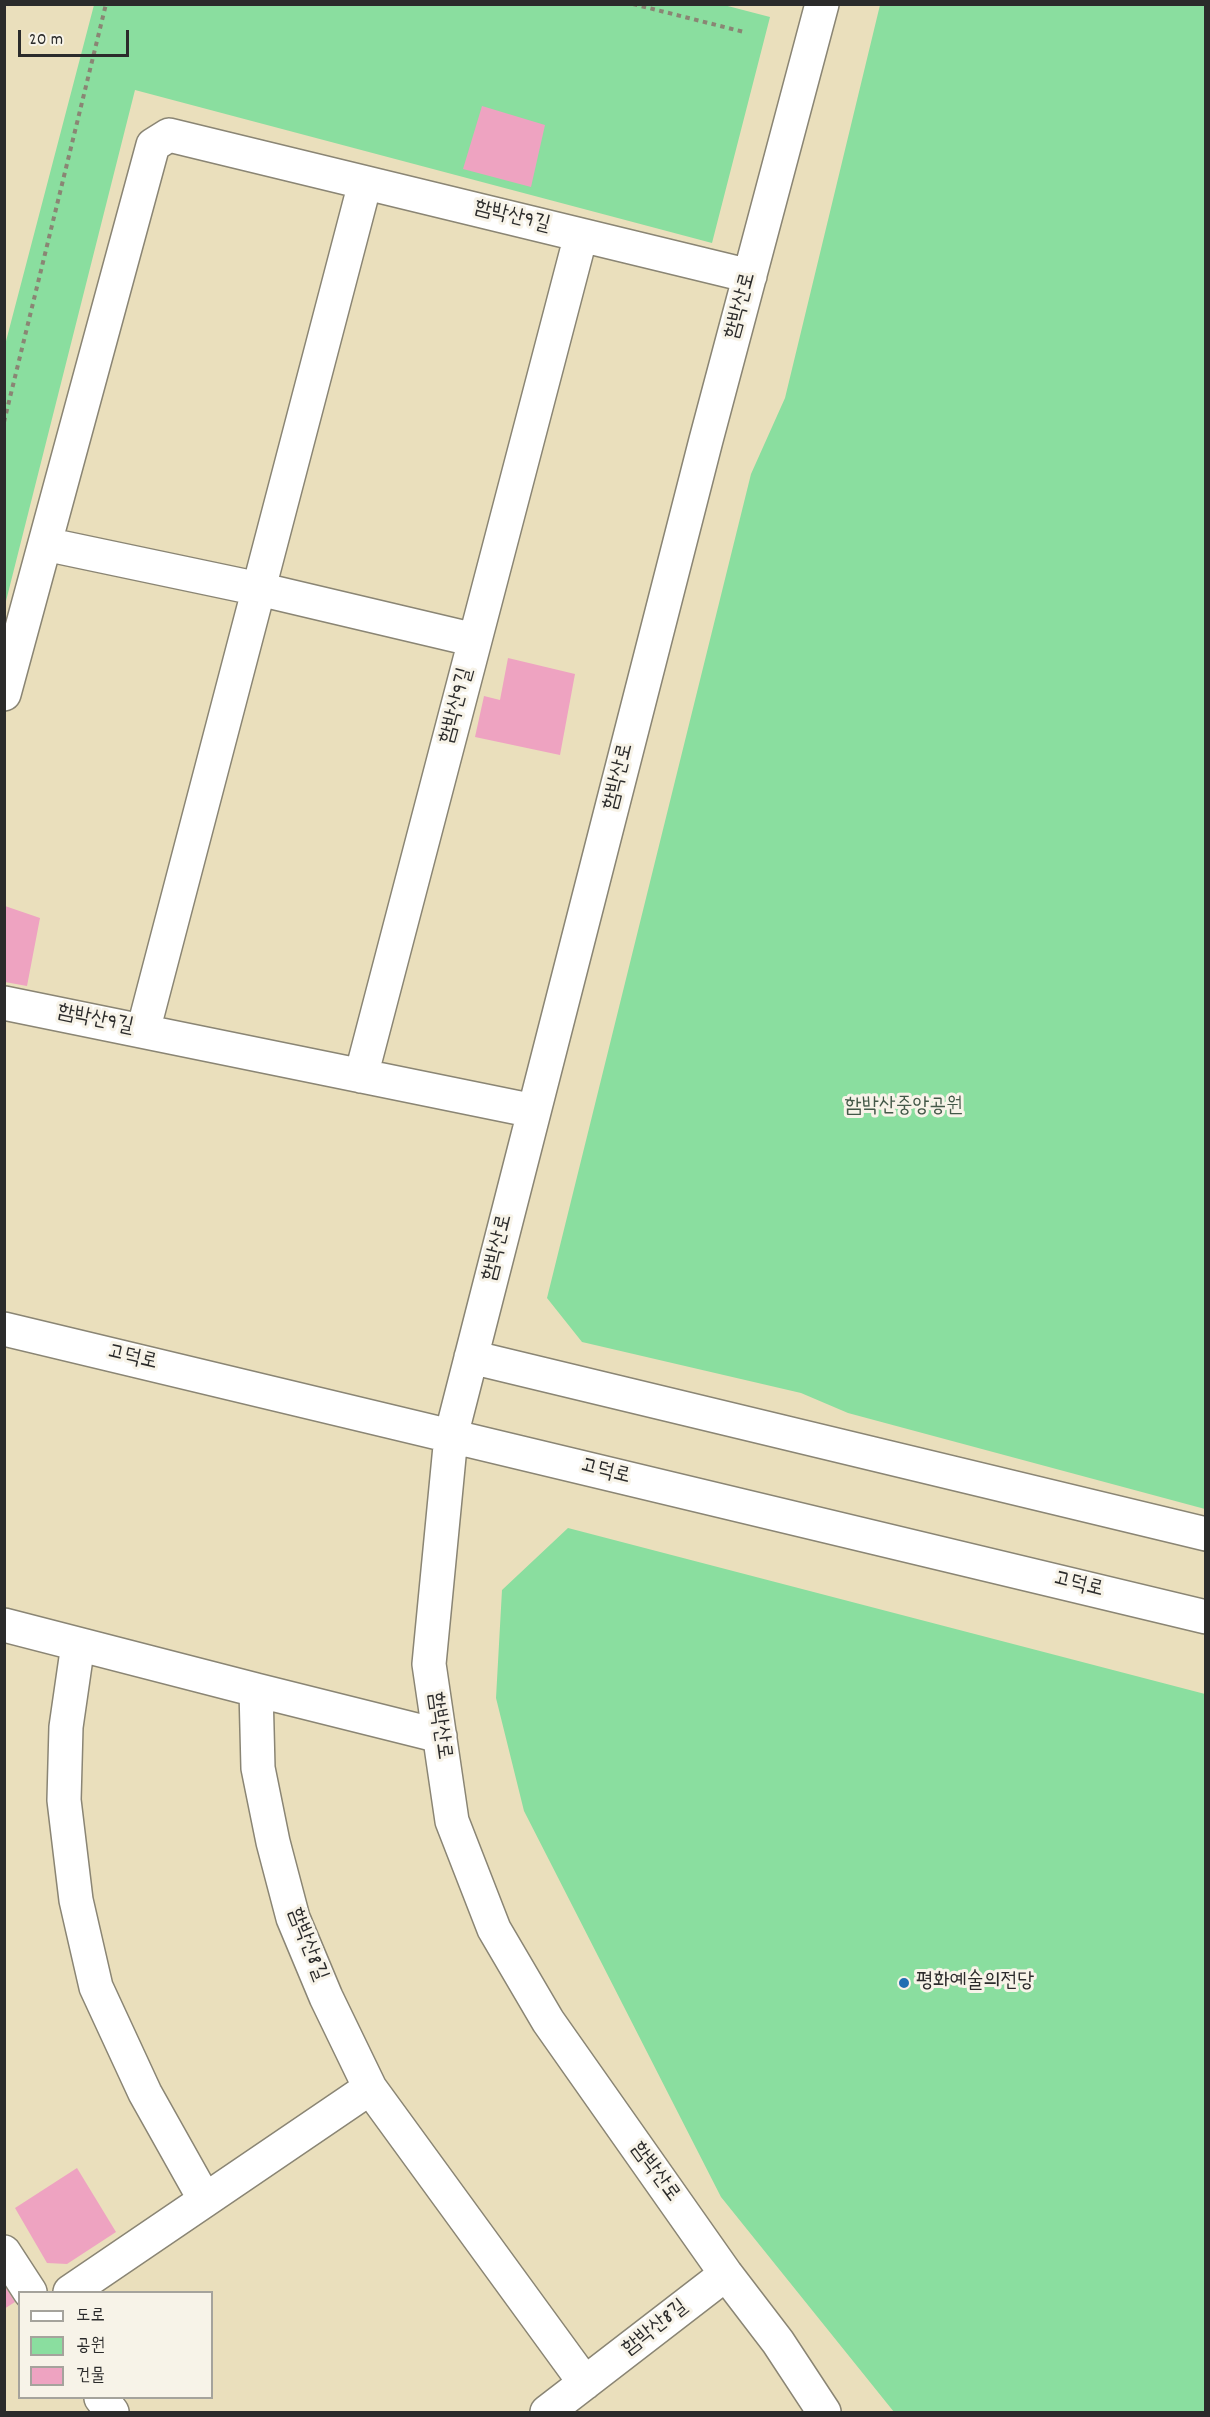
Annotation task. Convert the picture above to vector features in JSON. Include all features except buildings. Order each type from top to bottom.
[{"type":"street","name":"함박산로","points":[[822,4],[451,1436],[429,1664],[452,1821],[494,1929],[548,2021],[726,2274],[778,2342],[824,2412]]},
{"type":"street","name":"함박산9길","points":[[4,694],[153,145],[169,135],[581,235],[361,1076]]},
{"type":"street","points":[[143,1031],[365,183]]},
{"type":"street","points":[[581,235],[750,276]]},
{"type":"street","points":[[45,544],[259,589],[475,640]]},
{"type":"street","name":"함박산9길","points":[[4,1003],[534,1111]]},
{"type":"street","name":"고덕로","points":[[4,1329],[1206,1617]]},
{"type":"street","points":[[471,1358],[1206,1534]]},
{"type":"street","points":[[4,1625],[440,1736]]},
{"type":"street","points":[[78,1644],[66,1727],[64,1800],[76,1900],[96,1987],[145,2093],[205,2200]]},
{"type":"street","name":"함박산8길","points":[[256,1690],[258,1768],[273,1842],[293,1918],[326,1997],[370,2088],[585,2383]]},
{"type":"street","points":[[71,2291],[370,2088]]},
{"type":"street","points":[[4,2252],[29,2291]]},
{"type":"street","name":"함박산8길","points":[[547,2412],[726,2274]]},
{"type":"street","points":[[102,2399],[112,2412]]},
{"type":"path","points":[[4,422],[106,4]]},
{"type":"path","points":[[633,4],[744,32]]},
{"type":"green space","points":[[720,4],[770,17],[712,243],[135,90],[5,605],[5,345],[94,5]]},
{"type":"green space","name":"함박산중앙공원","points":[[880,5],[1205,5],[1205,1509],[848,1413],[801,1393],[582,1342],[547,1298],[751,474],[785,398]]},
{"type":"green space","points":[[568,1528],[1205,1694],[1205,2412],[894,2412],[721,2197],[524,1811],[496,1698],[502,1590]]},
{"type":"place","name":"평화예술의전당","points":[[904,1983]]}]
